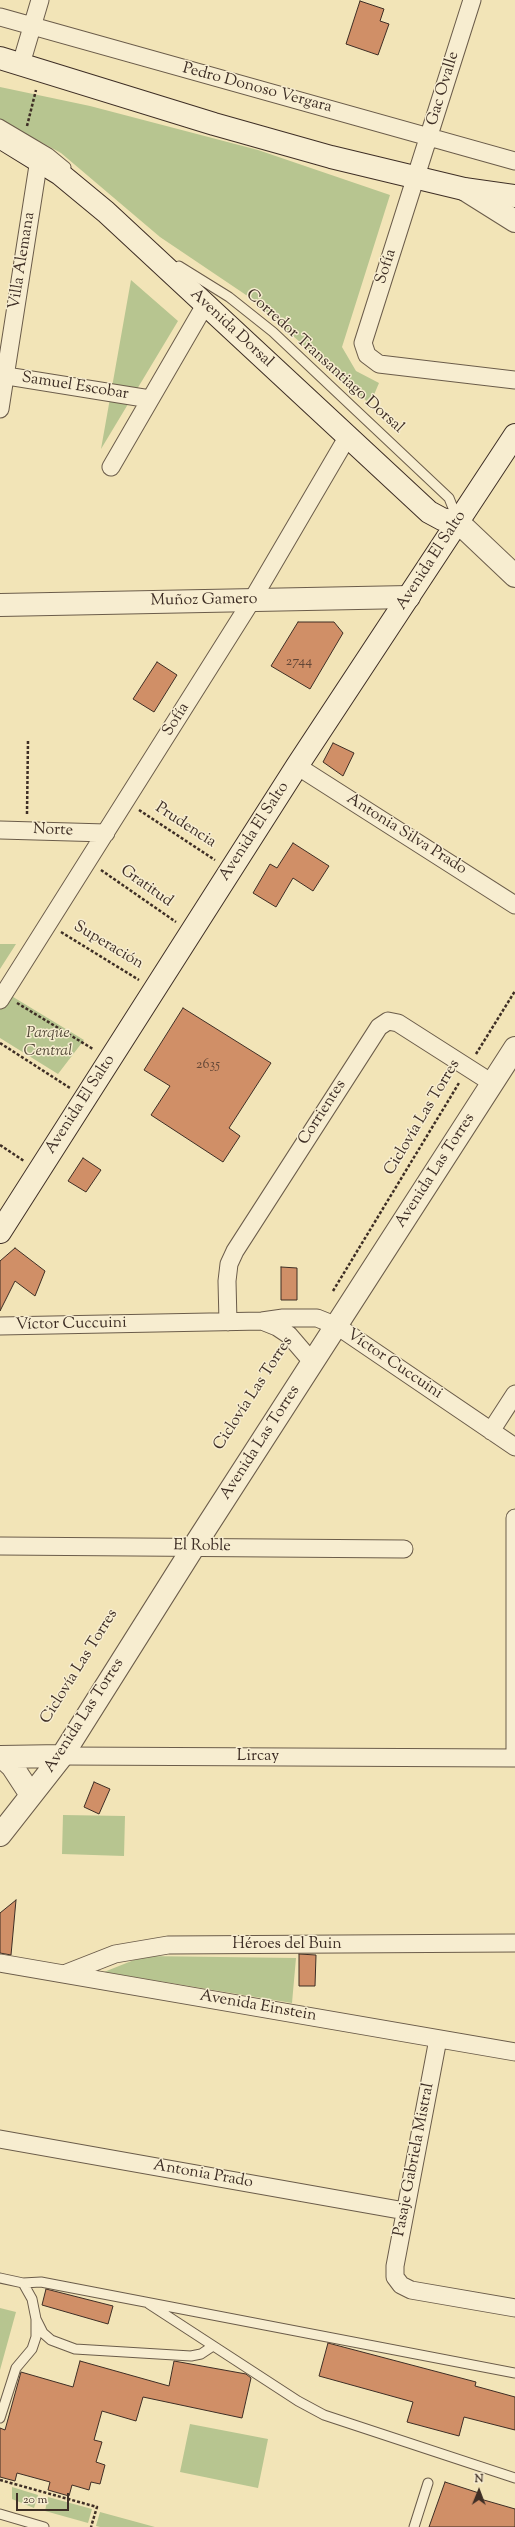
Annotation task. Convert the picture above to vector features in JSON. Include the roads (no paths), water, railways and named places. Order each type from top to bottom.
[{"type":"main road","points":[[0,58],[20,66],[214,124],[416,179],[464,189],[515,196]]},
{"type":"main road","name":"Avenida Dorsal","points":[[0,137],[39,159],[106,212],[429,512],[442,519],[458,522]]},
{"type":"main road","points":[[464,189],[515,221]]},
{"type":"main road","name":"Avenida El Salto","points":[[0,1232],[297,766],[515,435]]},
{"type":"main road","points":[[458,522],[515,576]]},
{"type":"main road","name":"Muñoz Gamero","points":[[0,605],[408,597]]},
{"type":"main road","name":"Avenida Las Torres","points":[[0,1835],[62,1756],[193,1548],[515,1048]]},
{"type":"main road","name":"Lircay","points":[[1,1757],[62,1756]]},
{"type":"main road","name":"Lircay","points":[[1,1757],[12,1766],[31,1795]]},
{"type":"street","points":[[20,66],[40,0]]},
{"type":"street","name":"Gac Ovalle","points":[[416,179],[472,0]]},
{"type":"street","name":"Pedro Donoso Vergara","points":[[0,17],[515,161]]},
{"type":"street","name":"Villa Alemana","points":[[0,409],[2,376],[39,159]]},
{"type":"street","name":"Sofía","points":[[416,179],[365,334],[364,344],[367,355],[372,361],[385,366],[515,380]]},
{"type":"street","name":"Samuel Escobar","points":[[111,467],[205,305]]},
{"type":"street","name":"Samuel Escobar","points":[[2,376],[150,399]]},
{"type":"street","name":"Sofía","points":[[2,997],[252,600],[348,436]]},
{"type":"street","name":"Antonia Silva Prado","points":[[297,766],[515,905]]},
{"type":"street","name":"Norte","points":[[0,830],[106,833]]},
{"type":"street","name":"Corrientes","points":[[228,1322],[227,1281],[229,1264],[235,1250],[379,1027],[388,1021],[398,1023],[492,1083]]},
{"type":"street","name":"Víctor Cuccuini","points":[[0,1326],[228,1322],[262,1321],[283,1318],[317,1318],[337,1326],[515,1447]]},
{"type":"street","name":"Víctor Cuccuini","points":[[262,1321],[277,1327],[289,1335],[313,1363]]},
{"type":"street","points":[[491,1431],[515,1394]]},
{"type":"street","points":[[515,1518],[515,1749]]},
{"type":"street","name":"El Roble","points":[[0,1546],[404,1549]]},
{"type":"street","name":"Lircay","points":[[62,1756],[515,1758]]},
{"type":"street","name":"Héroes del Buin","points":[[64,1974],[114,1954],[168,1945],[515,1943]]},
{"type":"street","name":"Avenida Einstein","points":[[0,1963],[515,2052]]},
{"type":"street","name":"Pasaje Gabriela Mistral","points":[[438,2039],[395,2266],[397,2281],[411,2290],[515,2308]]},
{"type":"street","name":"Antonia Prado","points":[[0,2139],[405,2211]]},
{"type":"lane","name":"Corredor Transantiago Dorsal","points":[[0,124],[49,153],[188,273],[229,297],[254,314],[449,498],[457,513],[458,522]]},
{"type":"lane","points":[[0,2278],[23,2283],[41,2282],[515,2373]]},
{"type":"lane","points":[[0,2418],[16,2368],[32,2349],[36,2337],[36,2319],[32,2299],[23,2283]]},
{"type":"lane","points":[[144,2301],[324,2415],[515,2478]]},
{"type":"lane","points":[[36,2319],[42,2333],[51,2340],[75,2349],[191,2356],[201,2354],[213,2346]]},
{"type":"lane","points":[[414,2527],[428,2484]]},
{"type":"lane","points":[[0,2514],[44,2527]]},
{"type":"park label","name":"Parque Central","points":[[48,1043]]}]
